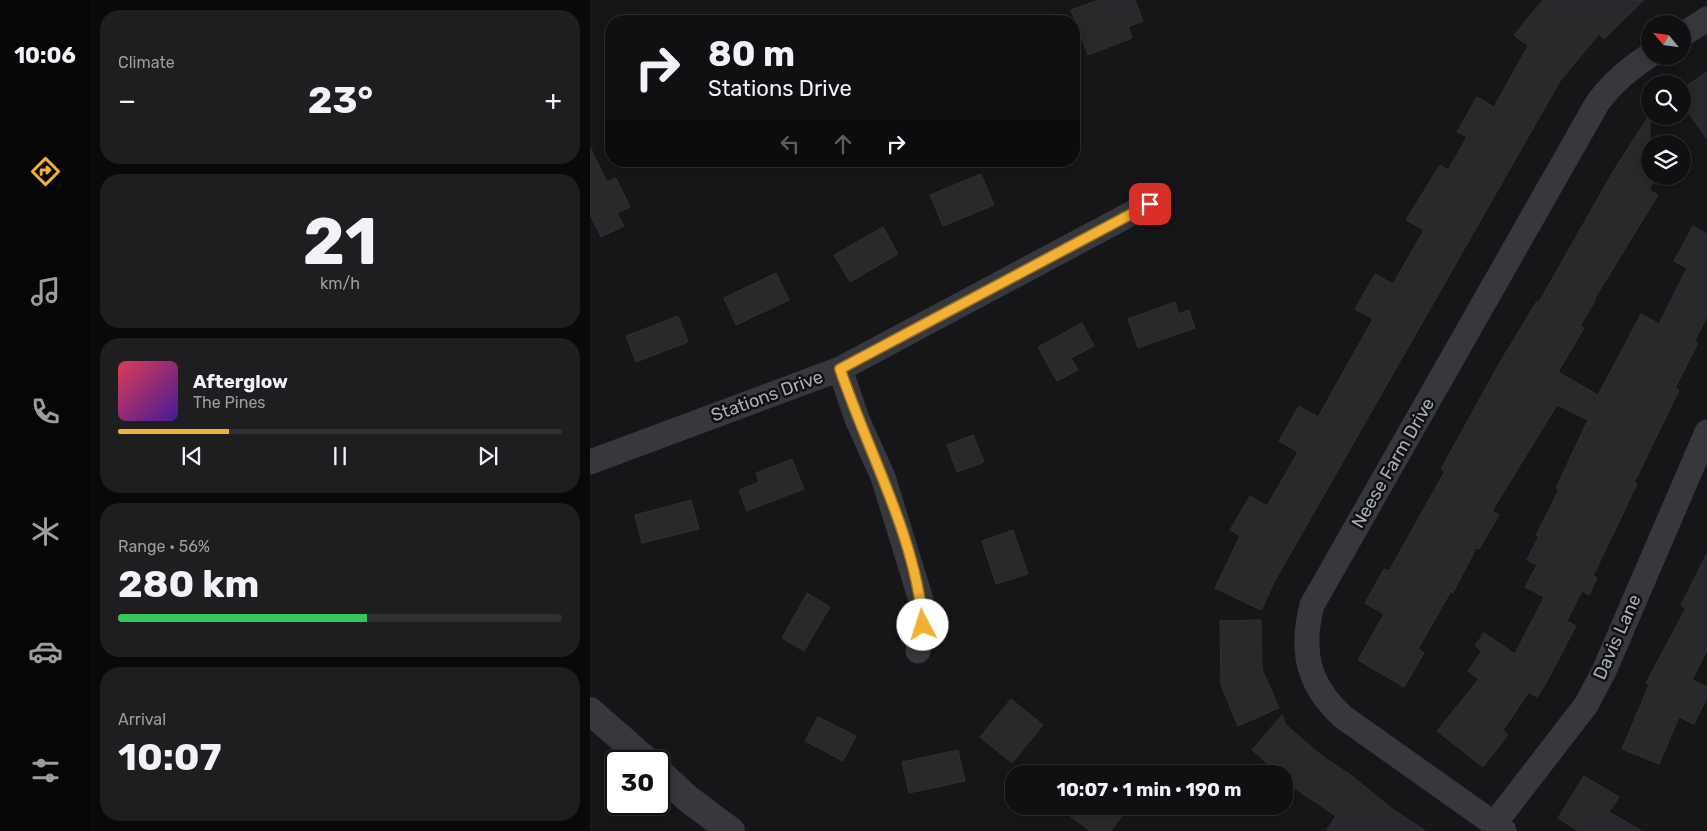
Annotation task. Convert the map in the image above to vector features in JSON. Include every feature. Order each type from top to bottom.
[{"type":"street","points":[[1691,29],[1707,19]]},
{"type":"street","name":"Neese Farm Drive","points":[[1499,827],[1343,717],[1327,702],[1314,680],[1307,654],[1306,628],[1312,605],[1598,102],[1624,72],[1641,62]]},
{"type":"street","name":"Stations Drive","points":[[590,462],[840,369],[1150,204]]},
{"type":"street","points":[[840,369],[857,419],[883,477],[921,600],[923,625],[918,650]]},
{"type":"street","name":"Davis Lane","points":[[1499,827],[1586,705],[1604,671],[1707,432]]},
{"type":"street","points":[[590,711],[634,750]]},
{"type":"street","points":[[670,782],[687,798],[731,831]]},
{"type":"building","points":[[1098,0],[1135,0],[1143,21],[1128,27],[1132,38],[1088,55],[1080,34],[1080,15],[1073,15],[1071,10]]},
{"type":"building","points":[[1543,0],[1644,0],[1604,39],[1599,34],[1560,81],[1277,577],[1261,610],[1215,588],[1240,536],[1230,530],[1250,496],[1267,506],[1298,452],[1279,441],[1299,406],[1318,417],[1373,319],[1355,309],[1375,274],[1393,284],[1424,230],[1406,220],[1440,165],[1448,170],[1467,137],[1457,132],[1477,97],[1494,107],[1528,46],[1514,35]]},
{"type":"building","points":[[1707,72],[1707,139],[1691,117],[1691,83]]},
{"type":"building","points":[[1643,125],[1650,125],[1650,135],[1641,135],[1641,185],[1652,185],[1649,190],[1658,195],[1595,298],[1580,326],[1584,328],[1558,372],[1598,395],[1641,314],[1659,324],[1687,268],[1674,261],[1693,226],[1707,234],[1707,316],[1694,342],[1698,343],[1675,388],[1679,390],[1634,483],[1637,484],[1593,576],[1597,578],[1589,595],[1582,591],[1567,621],[1576,626],[1537,697],[1529,692],[1503,730],[1508,735],[1483,767],[1437,731],[1479,679],[1468,671],[1482,651],[1475,646],[1484,633],[1515,654],[1544,597],[1525,587],[1537,565],[1527,560],[1539,536],[1536,535],[1559,490],[1556,488],[1588,420],[1557,405],[1492,511],[1499,515],[1479,549],[1476,548],[1453,593],[1451,591],[1418,649],[1424,653],[1404,687],[1358,660],[1384,614],[1365,603],[1384,569],[1389,571],[1445,471],[1441,469],[1499,364],[1537,301],[1539,302],[1614,170]]},
{"type":"building","points":[[590,147],[607,182],[616,178],[630,207],[617,213],[624,226],[601,237],[590,215]]},
{"type":"building","points":[[981,174],[994,205],[943,226],[930,195]]},
{"type":"building","points":[[883,227],[898,254],[850,282],[834,255]]},
{"type":"building","points":[[776,273],[789,300],[736,325],[724,298]]},
{"type":"building","points":[[1175,302],[1179,314],[1189,310],[1195,328],[1138,348],[1128,319]]},
{"type":"building","points":[[678,316],[688,342],[636,362],[626,336]]},
{"type":"building","points":[[1082,323],[1094,346],[1071,358],[1078,370],[1057,381],[1038,347]]},
{"type":"building","points":[[973,435],[984,462],[957,472],[947,445]]},
{"type":"building","points":[[792,459],[804,489],[747,511],[739,490],[759,482],[756,473]]},
{"type":"building","points":[[691,500],[699,529],[642,543],[635,515]]},
{"type":"building","points":[[1013,530],[1028,574],[996,584],[982,541]]},
{"type":"building","points":[[1707,553],[1707,650],[1692,680],[1707,687],[1707,697],[1694,724],[1679,717],[1659,764],[1622,749],[1649,685],[1646,683],[1686,608],[1681,605]]},
{"type":"building","points":[[807,593],[830,607],[804,651],[782,638]]},
{"type":"building","points":[[1261,620],[1262,669],[1279,708],[1238,726],[1221,685],[1220,621]]},
{"type":"building","points":[[1011,699],[1043,725],[1012,763],[980,737]]},
{"type":"building","points":[[1282,715],[1286,725],[1322,756],[1352,776],[1391,808],[1426,831],[1326,831],[1336,816],[1293,787],[1293,765],[1269,765],[1252,750]]},
{"type":"building","points":[[818,717],[856,736],[843,761],[805,741]]},
{"type":"building","points":[[958,750],[965,781],[909,793],[902,762]]},
{"type":"building","points":[[1584,776],[1619,797],[1609,812],[1642,831],[1578,831],[1558,818]]},
{"type":"building","points":[[1069,815],[1123,815],[1111,831],[1090,831]]},
{"type":"route","points":[[923,625],[921,600],[903,538],[883,477],[857,419],[840,369],[1150,204]]}]
